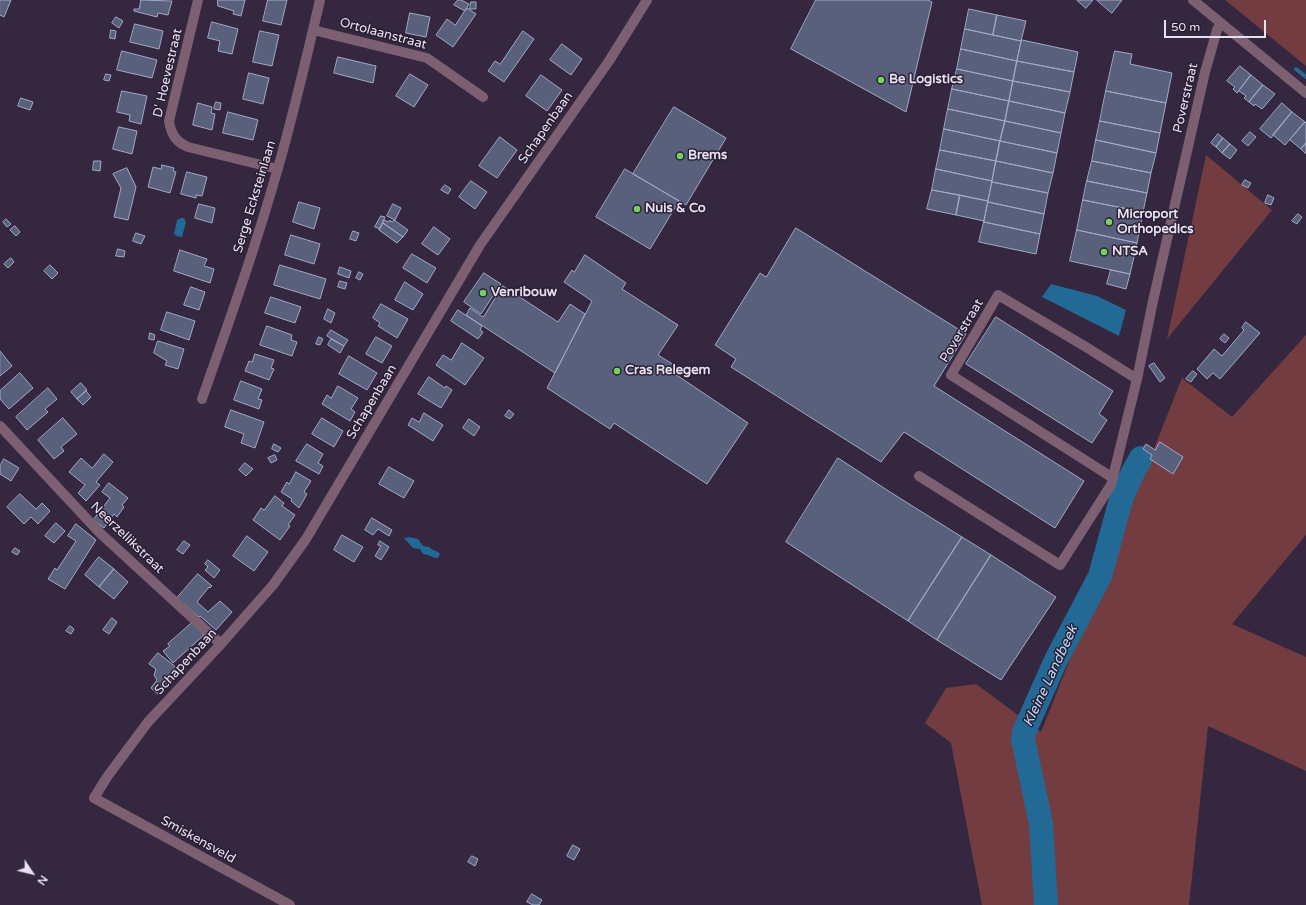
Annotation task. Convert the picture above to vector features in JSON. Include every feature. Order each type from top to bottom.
[{"type":"street","name":"D' Hoevestraat","points":[[198,0],[168,121],[170,129],[178,141],[188,147],[278,168]]},
{"type":"street","name":"Serge Ecksteinlaan","points":[[202,399],[239,295],[278,168],[320,0]]},
{"type":"street","name":"Schapenbaan","points":[[94,798],[107,777],[148,722],[221,644],[273,585],[306,539],[480,245],[609,61],[648,0]]},
{"type":"street","points":[[1193,0],[1306,93]]},
{"type":"street","name":"Poverstraat","points":[[919,476],[1060,565],[1112,485],[1205,72],[1217,30],[1221,23]]},
{"type":"street","name":"Ortolaanstraat","points":[[313,30],[427,58],[483,97]]},
{"type":"street","name":"Poverstraat","points":[[1113,478],[951,375],[998,295],[1137,379]]},
{"type":"street","name":"Neerzellikstraat","points":[[0,426],[100,533],[221,644]]},
{"type":"street","name":"Smiskensveld","points":[[94,798],[290,905]]},
{"type":"shaded area","points":[[1225,0],[1306,0],[1306,66]]},
{"type":"shaded area","points":[[1206,155],[1272,210],[1167,339]]},
{"type":"shaded area","points":[[1306,335],[1306,535],[1232,624],[1306,657],[1306,771],[1208,726],[1189,905],[982,905],[951,743],[925,723],[946,688],[976,684],[1041,732],[1182,378],[1232,417]]},
{"type":"water","points":[[184,218],[186,222],[182,237],[174,234],[177,220]]},
{"type":"water","points":[[1051,284],[1097,296],[1126,310],[1119,336],[1042,297]]},
{"type":"water","points":[[409,537],[418,539],[423,546],[429,547],[438,552],[440,554],[438,558],[423,554],[420,549],[413,548],[404,538]]},
{"type":"building","points":[[0,0],[11,0],[4,17],[0,15]]},
{"type":"building","points":[[141,0],[172,1],[168,15],[158,13],[157,17],[134,11],[134,9],[139,9]]},
{"type":"building","points":[[218,0],[245,0],[241,16],[233,14],[234,11],[218,6]]},
{"type":"building","points":[[268,0],[287,0],[281,25],[263,21]]},
{"type":"building","points":[[458,0],[469,4],[465,11],[454,5]]},
{"type":"building","name":"Be Logistics","points":[[816,0],[928,0],[932,2],[906,112],[791,49]]},
{"type":"building","points":[[1077,0],[1093,0],[1086,8]]},
{"type":"building","points":[[1097,0],[1122,0],[1112,13]]},
{"type":"building","points":[[471,2],[476,2],[476,9],[470,9]]},
{"type":"building","points":[[467,8],[476,14],[453,47],[436,35],[447,19],[455,25]]},
{"type":"building","points":[[969,9],[997,15],[993,35],[965,29]]},
{"type":"building","points":[[410,13],[430,17],[426,37],[406,33]]},
{"type":"building","points":[[997,15],[1026,21],[1021,41],[993,35]]},
{"type":"building","points":[[116,17],[123,21],[119,28],[112,23]]},
{"type":"building","points":[[212,22],[238,29],[232,54],[218,51],[220,41],[208,38]]},
{"type":"building","points":[[135,24],[163,31],[159,49],[130,42]]},
{"type":"building","points":[[965,29],[1021,41],[1017,61],[961,49]]},
{"type":"building","points":[[111,30],[116,31],[115,39],[110,38]]},
{"type":"building","points":[[260,31],[279,35],[272,66],[253,62]]},
{"type":"building","points":[[523,31],[534,39],[504,82],[488,71],[495,61],[500,64]]},
{"type":"building","points":[[1022,40],[1078,52],[1074,72],[1017,61]]},
{"type":"building","points":[[562,44],[582,59],[571,75],[550,60]]},
{"type":"building","points":[[961,49],[1017,61],[1013,81],[957,69]]},
{"type":"building","points":[[122,51],[157,60],[152,78],[117,70]]},
{"type":"building","points":[[1115,51],[1132,54],[1130,64],[1172,73],[1166,103],[1106,91]]},
{"type":"building","points":[[338,57],[376,66],[373,83],[334,73]]},
{"type":"building","points":[[1017,61],[1074,72],[1070,92],[1013,81]]},
{"type":"building","points":[[1240,66],[1251,75],[1237,93],[1233,89],[1235,87],[1227,81]]},
{"type":"building","points":[[957,69],[1013,81],[1009,101],[952,89]]},
{"type":"building","points":[[249,73],[269,78],[263,104],[243,99]]},
{"type":"building","points":[[106,74],[111,75],[109,81],[104,80]]},
{"type":"building","points":[[410,74],[428,85],[414,107],[396,96]]},
{"type":"building","points":[[541,75],[562,90],[547,111],[526,96]]},
{"type":"building","points":[[1251,75],[1263,85],[1249,102],[1244,98],[1246,96],[1239,91]]},
{"type":"building","points":[[1013,81],[1070,92],[1065,113],[1009,101]]},
{"type":"building","points":[[1263,85],[1275,94],[1262,109],[1249,102]]},
{"type":"building","points":[[952,89],[1009,101],[1005,121],[948,109]]},
{"type":"building","points":[[122,91],[147,96],[141,124],[129,121],[130,115],[117,112]]},
{"type":"building","points":[[1106,91],[1166,103],[1160,133],[1100,121]]},
{"type":"building","points":[[21,98],[33,102],[30,110],[18,106]]},
{"type":"building","points":[[1009,101],[1065,113],[1061,133],[1005,121]]},
{"type":"building","points":[[216,102],[221,103],[220,110],[214,109]]},
{"type":"building","points":[[198,103],[212,107],[211,113],[215,114],[212,130],[193,125]]},
{"type":"building","points":[[1282,103],[1292,112],[1271,138],[1260,129]]},
{"type":"building","name":"Brems","points":[[674,107],[726,138],[686,205],[633,174]]},
{"type":"building","points":[[948,109],[1005,121],[1000,141],[944,129]]},
{"type":"building","points":[[228,112],[258,120],[253,140],[223,133]]},
{"type":"building","points":[[1292,112],[1305,122],[1285,145],[1273,135]]},
{"type":"building","points":[[1005,121],[1061,133],[1057,153],[1000,141]]},
{"type":"building","points":[[1100,121],[1160,133],[1156,153],[1096,140]]},
{"type":"building","points":[[1305,122],[1306,143],[1301,149],[1290,140]]},
{"type":"building","points":[[119,127],[137,131],[132,154],[113,149]]},
{"type":"building","points":[[944,129],[1000,141],[996,161],[940,150]]},
{"type":"building","points":[[1250,132],[1256,137],[1248,146],[1242,141]]},
{"type":"building","points":[[1218,134],[1223,138],[1216,147],[1211,143]]},
{"type":"building","points":[[500,137],[517,150],[497,178],[479,166]]},
{"type":"building","points":[[1223,138],[1230,144],[1222,153],[1216,147]]},
{"type":"building","points":[[1096,140],[1156,153],[1151,173],[1092,161]]},
{"type":"building","points":[[1000,141],[1057,153],[1053,173],[996,161]]},
{"type":"building","points":[[1306,143],[1306,154],[1301,149]]},
{"type":"building","points":[[1230,144],[1237,150],[1230,159],[1222,153]]},
{"type":"building","points":[[940,150],[996,161],[992,181],[936,169]]},
{"type":"building","points":[[94,161],[101,161],[100,171],[93,170]]},
{"type":"building","points":[[996,161],[1053,173],[1048,193],[992,182]]},
{"type":"building","points":[[1092,161],[1151,173],[1147,193],[1087,181]]},
{"type":"building","points":[[162,165],[174,168],[173,171],[176,172],[170,193],[148,187],[153,167],[161,169]]},
{"type":"building","points":[[127,168],[136,187],[128,220],[114,217],[121,188],[113,174]]},
{"type":"building","name":"Nuis & Co","points":[[625,169],[679,201],[650,249],[596,217]]},
{"type":"building","points":[[936,169],[992,181],[988,201],[932,190]]},
{"type":"building","points":[[187,172],[207,177],[202,196],[196,195],[196,198],[181,194]]},
{"type":"building","points":[[1245,180],[1251,183],[1248,188],[1242,185]]},
{"type":"building","points":[[471,181],[487,192],[475,209],[459,197]]},
{"type":"building","points":[[1087,181],[1147,193],[1143,212],[1083,200]]},
{"type":"building","points":[[992,182],[1048,193],[1044,214],[988,202]]},
{"type":"building","points":[[445,185],[451,189],[448,194],[441,190]]},
{"type":"building","points":[[932,190],[960,195],[956,215],[927,209]]},
{"type":"building","points":[[960,195],[988,201],[984,221],[956,215]]},
{"type":"building","points":[[1268,195],[1274,198],[1271,205],[1265,203]]},
{"type":"building","points":[[1083,200],[1143,212],[1137,243],[1077,230]]},
{"type":"building","points":[[299,202],[320,208],[314,229],[293,222]]},
{"type":"building","points":[[988,202],[1044,214],[1040,234],[984,222]]},
{"type":"building","points":[[199,204],[215,208],[212,223],[195,218]]},
{"type":"building","points":[[393,204],[401,208],[395,220],[387,216]]},
{"type":"building","points":[[1298,214],[1302,217],[1297,224],[1292,221]]},
{"type":"building","points":[[381,216],[385,217],[380,229],[375,227]]},
{"type":"building","points":[[6,219],[11,224],[7,227],[3,222]]},
{"type":"building","points":[[384,220],[389,222],[390,220],[392,222],[394,220],[408,230],[403,237],[383,223]]},
{"type":"building","points":[[984,222],[1040,234],[1036,254],[979,242]]},
{"type":"building","points":[[383,223],[403,237],[397,243],[379,230]]},
{"type":"building","points":[[15,226],[20,232],[16,236],[10,230]]},
{"type":"building","points":[[434,227],[450,239],[438,255],[422,244]]},
{"type":"building","points":[[796,228],[966,334],[934,386],[1084,481],[1055,528],[904,432],[881,462],[731,367],[736,359],[715,345],[760,273],[766,277]]},
{"type":"building","name":"NTSA","points":[[1077,230],[1137,243],[1130,274],[1070,261]]},
{"type":"building","points":[[353,231],[359,233],[356,241],[350,239]]},
{"type":"building","points":[[136,233],[145,236],[141,244],[133,241]]},
{"type":"building","points":[[291,235],[320,244],[314,264],[285,255]]},
{"type":"building","points":[[118,249],[125,251],[124,257],[116,256]]},
{"type":"building","points":[[180,250],[207,259],[204,266],[214,269],[210,283],[174,271]]},
{"type":"building","points":[[412,254],[436,268],[427,283],[403,268]]},
{"type":"building","name":"Cras Relegem","points":[[585,255],[626,283],[622,289],[678,325],[658,355],[679,368],[675,374],[748,423],[707,484],[614,423],[610,429],[547,388],[592,301],[564,282],[572,270],[574,272]]},
{"type":"building","points":[[11,258],[14,262],[8,268],[4,264]]},
{"type":"building","points":[[50,265],[58,273],[52,279],[44,271]]},
{"type":"building","points":[[280,265],[326,279],[320,299],[274,285]]},
{"type":"building","points":[[340,267],[351,271],[349,278],[338,274]]},
{"type":"building","points":[[1111,270],[1130,274],[1126,289],[1107,284]]},
{"type":"building","points":[[359,272],[363,274],[360,280],[356,278]]},
{"type":"building","name":"Venribouw","points":[[484,273],[501,284],[481,314],[464,302]]},
{"type":"building","points":[[340,281],[347,283],[345,289],[338,287]]},
{"type":"building","points":[[405,282],[423,294],[413,310],[395,300]]},
{"type":"building","points":[[503,286],[558,322],[570,304],[585,314],[555,373],[466,315],[470,308],[483,317]]},
{"type":"building","points":[[191,287],[205,292],[199,310],[184,305]]},
{"type":"building","points":[[271,297],[301,307],[295,323],[265,313]]},
{"type":"building","points":[[381,304],[408,319],[397,338],[378,326],[380,323],[373,318]]},
{"type":"building","points":[[328,309],[335,313],[331,323],[324,319]]},
{"type":"building","points":[[458,310],[482,326],[480,330],[483,332],[478,339],[451,321]]},
{"type":"building","points":[[167,312],[195,321],[189,340],[161,330]]},
{"type":"building","points":[[996,317],[1113,391],[1099,414],[1107,420],[1092,443],[966,364]]},
{"type":"building","points":[[1246,322],[1260,333],[1220,379],[1213,373],[1207,379],[1197,369],[1214,349],[1222,356],[1244,330],[1242,328]]},
{"type":"building","points":[[267,326],[292,335],[291,340],[297,342],[292,356],[260,345]]},
{"type":"building","points":[[331,330],[348,340],[344,346],[327,336]]},
{"type":"building","points":[[150,333],[155,335],[154,340],[149,339]]},
{"type":"building","points":[[1224,334],[1229,338],[1225,343],[1220,339]]},
{"type":"building","points":[[319,337],[323,339],[320,345],[316,344]]},
{"type":"building","points":[[376,337],[392,346],[382,363],[366,354]]},
{"type":"building","points":[[331,339],[344,346],[340,353],[328,345]]},
{"type":"building","points":[[158,341],[184,349],[178,369],[165,365],[167,361],[154,353]]},
{"type":"building","points":[[462,343],[484,358],[465,385],[436,365],[443,355],[451,360]]},
{"type":"building","points":[[0,351],[12,366],[0,376]]},
{"type":"building","points":[[255,354],[274,360],[271,368],[274,369],[269,380],[245,371],[249,361],[252,362]]},
{"type":"building","points":[[349,356],[377,373],[367,390],[339,374]]},
{"type":"building","points":[[1154,363],[1165,378],[1160,382],[1149,366]]},
{"type":"building","points":[[1193,371],[1197,374],[1191,382],[1186,379]]},
{"type":"building","points":[[20,373],[33,388],[9,409],[0,399],[0,391]]},
{"type":"building","points":[[429,377],[445,388],[446,386],[452,390],[441,408],[418,394]]},
{"type":"building","points":[[241,381],[262,389],[258,399],[262,400],[259,409],[234,400]]},
{"type":"building","points":[[81,383],[87,390],[77,399],[71,392]]},
{"type":"building","points":[[338,386],[358,398],[351,409],[355,412],[350,421],[322,404],[327,395],[331,398]]},
{"type":"building","points":[[48,388],[57,399],[45,409],[48,412],[27,430],[16,417]]},
{"type":"building","points":[[86,391],[91,397],[83,405],[77,399]]},
{"type":"building","points":[[231,410],[264,422],[255,448],[241,443],[244,434],[225,427]]},
{"type":"building","points":[[509,410],[514,414],[510,419],[505,416]]},
{"type":"building","points":[[424,413],[443,425],[433,441],[408,425],[412,418],[419,422]]},
{"type":"building","points":[[63,418],[77,434],[61,447],[64,451],[54,459],[38,440]]},
{"type":"building","points":[[322,418],[343,431],[334,447],[312,434]]},
{"type":"building","points":[[469,419],[480,427],[474,436],[463,428]]},
{"type":"building","points":[[1160,442],[1183,457],[1173,474],[1150,459],[1152,455],[1143,449],[1146,444],[1155,450]]},
{"type":"building","points":[[274,444],[281,448],[278,452],[272,449]]},
{"type":"building","points":[[307,444],[323,454],[318,463],[323,466],[319,474],[296,461]]},
{"type":"building","points":[[104,454],[113,462],[96,482],[100,485],[86,501],[78,493],[85,485],[69,472],[81,458],[92,468]]},
{"type":"building","points":[[275,455],[277,460],[271,463],[268,458]]},
{"type":"building","points":[[838,458],[962,537],[908,621],[786,542]]},
{"type":"building","points":[[4,459],[19,468],[11,481],[0,474],[0,466]]},
{"type":"building","points":[[245,463],[253,469],[246,476],[239,470]]},
{"type":"building","points":[[389,467],[414,481],[404,498],[379,484]]},
{"type":"building","points":[[296,472],[311,481],[304,492],[307,494],[299,508],[291,501],[292,499],[281,492],[287,482],[289,484]]},
{"type":"building","points":[[109,483],[128,498],[122,505],[124,507],[117,517],[114,514],[104,528],[93,520],[110,498],[102,492]]},
{"type":"building","points":[[20,494],[36,509],[42,503],[50,511],[38,524],[31,517],[24,524],[7,507]]},
{"type":"building","points":[[275,496],[284,503],[282,506],[295,515],[288,525],[290,526],[280,540],[253,520],[261,508],[264,510]]},
{"type":"building","points":[[372,518],[392,530],[389,536],[378,529],[373,535],[365,530]]},
{"type":"building","points":[[56,523],[65,531],[54,543],[45,536]]},
{"type":"building","points":[[76,524],[96,540],[65,589],[48,579],[55,568],[57,570],[76,541],[68,536]]},
{"type":"building","points":[[342,535],[363,547],[354,562],[334,550]]},
{"type":"building","points":[[247,536],[268,552],[254,571],[233,556]]},
{"type":"building","points":[[962,537],[991,555],[937,640],[908,621]]},
{"type":"building","points":[[184,541],[190,545],[183,554],[177,550]]},
{"type":"building","points":[[380,541],[389,547],[381,560],[375,556],[381,546],[378,545]]},
{"type":"building","points":[[15,548],[20,551],[17,555],[12,552]]},
{"type":"building","points":[[991,555],[1056,597],[1001,680],[937,640]]},
{"type":"building","points":[[99,557],[114,569],[99,587],[85,575]]},
{"type":"building","points":[[208,560],[220,570],[214,578],[205,570],[208,567],[205,564]]},
{"type":"building","points":[[114,569],[128,582],[114,599],[99,587]]},
{"type":"building","points":[[198,574],[212,586],[210,588],[209,587],[197,602],[208,612],[220,601],[232,612],[216,630],[177,598]]},
{"type":"building","points":[[112,618],[117,622],[109,634],[103,630]]},
{"type":"building","points":[[193,622],[204,635],[173,663],[163,651],[170,646],[168,644]]},
{"type":"building","points":[[70,626],[74,629],[71,634],[66,631]]},
{"type":"building","points":[[158,653],[177,668],[172,675],[174,677],[159,695],[151,688],[157,680],[154,675],[156,669],[149,664]]},
{"type":"building","points":[[573,845],[580,849],[574,860],[567,856]]},
{"type":"building","points":[[472,856],[478,859],[475,866],[468,862]]},
{"type":"building","points":[[532,894],[542,900],[539,905],[533,905],[527,902]]},
{"type":"waterway","points":[[1296,69],[1306,77]]},
{"type":"waterway","name":"Kleine Landbeek","points":[[1046,905],[1041,824],[1023,739],[1024,732],[1056,660],[1100,576],[1122,496],[1141,458]]},
{"type":"place","name":"Be Logistics","points":[[881,80]]},
{"type":"place","name":"Brems","points":[[680,156]]},
{"type":"place","name":"Nuis & Co","points":[[637,209]]},
{"type":"place","name":"Microport Orthopedics","points":[[1109,222]]},
{"type":"place","name":"NTSA","points":[[1104,252]]},
{"type":"place","name":"Venribouw","points":[[483,293]]},
{"type":"place","name":"Cras Relegem","points":[[617,371]]}]
